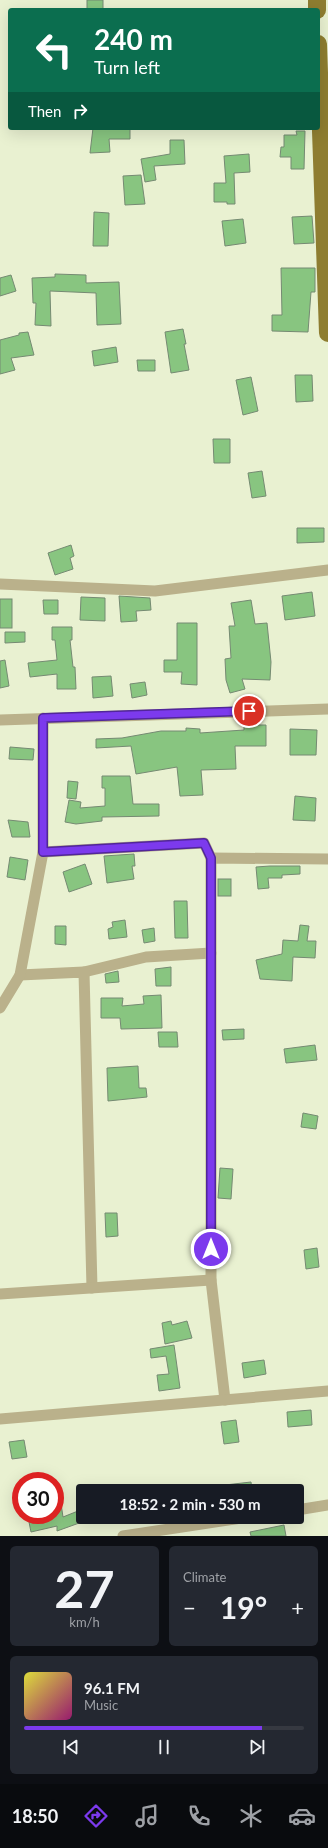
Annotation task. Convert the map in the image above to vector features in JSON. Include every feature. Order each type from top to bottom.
[{"type":"main road","points":[[320,102],[328,333]]},
{"type":"street","points":[[0,584],[155,590],[328,570]]},
{"type":"street","points":[[0,720],[328,709]]},
{"type":"street","points":[[0,1008],[20,975],[43,852],[43,718]]},
{"type":"street","points":[[43,852],[204,843],[211,858],[211,1280],[225,1400]]},
{"type":"street","points":[[211,858],[328,859]]},
{"type":"street","points":[[20,975],[84,972],[146,957],[211,952]]},
{"type":"street","points":[[84,972],[92,1288]]},
{"type":"street","points":[[0,1294],[211,1280]]},
{"type":"street","points":[[0,1419],[328,1391]]},
{"type":"street","points":[[304,1509],[328,1505]]},
{"type":"street","points":[[123,1536],[202,1524]]},
{"type":"building","points":[[87,0],[103,0],[103,8],[87,8]]},
{"type":"building","points":[[93,130],[130,130],[130,139],[109,139],[110,152],[90,153]]},
{"type":"building","points":[[296,131],[305,131],[304,169],[291,169],[291,157],[280,157],[281,147],[284,147],[284,135],[297,135]]},
{"type":"building","points":[[170,140],[184,140],[185,164],[154,166],[156,180],[145,182],[141,159],[170,154]]},
{"type":"building","points":[[249,154],[250,172],[234,173],[235,204],[227,204],[227,202],[214,202],[214,183],[226,183],[224,156]]},
{"type":"building","points":[[141,175],[145,204],[125,205],[123,176]]},
{"type":"building","points":[[94,212],[109,213],[108,246],[93,246]]},
{"type":"building","points":[[312,216],[314,243],[294,244],[292,217]]},
{"type":"building","points":[[243,219],[246,243],[225,246],[222,221]]},
{"type":"building","points":[[281,268],[315,268],[315,292],[311,292],[308,332],[272,331],[272,315],[282,315]]},
{"type":"building","points":[[55,274],[86,275],[86,283],[119,282],[121,324],[97,325],[96,293],[50,291],[51,326],[35,325],[36,303],[33,303],[32,278],[55,277]]},
{"type":"building","points":[[11,275],[16,291],[0,296],[0,278]]},
{"type":"building","points":[[183,329],[189,370],[171,373],[165,332]]},
{"type":"building","points":[[28,332],[34,355],[11,358],[15,370],[0,374],[0,340],[19,335],[19,333]]},
{"type":"building","points":[[116,347],[118,362],[94,366],[92,351]]},
{"type":"building","points":[[137,360],[155,360],[155,371],[138,371]]},
{"type":"building","points":[[295,375],[312,375],[313,401],[296,402]]},
{"type":"building","points":[[251,377],[258,411],[243,415],[236,380]]},
{"type":"building","points":[[213,439],[230,439],[230,463],[214,463]]},
{"type":"building","points":[[262,471],[266,496],[252,498],[248,473]]},
{"type":"building","points":[[297,528],[324,528],[324,542],[297,543]]},
{"type":"building","points":[[71,545],[74,556],[70,558],[73,569],[55,575],[48,553]]},
{"type":"building","points":[[312,592],[315,616],[285,620],[282,596]]},
{"type":"building","points":[[119,596],[150,598],[151,610],[136,611],[137,621],[121,622]]},
{"type":"building","points":[[81,597],[105,598],[105,621],[80,620]]},
{"type":"building","points":[[0,599],[12,599],[12,628],[0,628]]},
{"type":"building","points":[[43,600],[58,600],[58,614],[44,614]]},
{"type":"building","points":[[251,600],[255,624],[267,623],[271,662],[270,680],[242,679],[245,689],[230,693],[226,680],[225,659],[231,658],[229,626],[235,626],[231,603]]},
{"type":"building","points":[[177,623],[197,623],[197,685],[181,684],[182,672],[164,672],[164,660],[177,660]]},
{"type":"building","points":[[52,627],[72,627],[72,640],[70,640],[73,667],[75,667],[76,689],[57,689],[57,674],[30,677],[28,663],[57,660],[55,640],[52,640]]},
{"type":"building","points":[[5,632],[25,632],[25,642],[5,643]]},
{"type":"building","points":[[5,660],[9,686],[0,688],[0,661]]},
{"type":"building","points":[[111,676],[113,696],[93,698],[92,677]]},
{"type":"building","points":[[145,682],[147,695],[132,698],[130,684]]},
{"type":"building","points":[[244,725],[266,725],[266,746],[235,746],[236,769],[201,770],[203,795],[180,796],[177,767],[136,774],[131,746],[96,748],[96,739],[122,738],[161,731],[186,731],[186,728],[200,729],[200,733],[244,730]]},
{"type":"building","points":[[290,729],[317,730],[316,755],[290,755]]},
{"type":"building","points":[[10,747],[34,749],[33,760],[9,759]]},
{"type":"building","points":[[102,776],[130,776],[133,804],[159,804],[159,816],[102,817],[102,821],[76,824],[65,822],[69,800],[81,802],[80,808],[105,806],[105,788],[102,788]]},
{"type":"building","points":[[68,781],[78,782],[76,799],[67,798]]},
{"type":"building","points":[[295,796],[316,798],[315,821],[293,820]]},
{"type":"building","points":[[8,820],[28,822],[30,837],[12,837]]},
{"type":"building","points":[[134,854],[135,866],[132,866],[134,879],[107,883],[104,856]]},
{"type":"building","points":[[10,857],[28,860],[25,880],[7,877]]},
{"type":"building","points":[[85,864],[92,884],[69,892],[63,872]]},
{"type":"building","points":[[300,866],[300,874],[282,875],[282,878],[268,878],[269,888],[258,889],[256,867]]},
{"type":"building","points":[[218,879],[231,879],[231,896],[218,896]]},
{"type":"building","points":[[174,901],[187,901],[188,938],[175,938]]},
{"type":"building","points":[[125,920],[127,937],[109,939],[108,929],[113,927],[112,922]]},
{"type":"building","points":[[300,925],[309,926],[307,941],[316,941],[315,958],[293,957],[292,981],[260,979],[256,960],[282,954],[283,940],[298,941]]},
{"type":"building","points":[[55,926],[66,926],[66,945],[55,944]]},
{"type":"building","points":[[154,928],[155,941],[144,943],[142,930]]},
{"type":"building","points":[[171,967],[171,986],[156,986],[155,969]]},
{"type":"building","points":[[118,971],[119,982],[106,983],[105,974]]},
{"type":"building","points":[[161,995],[162,1028],[121,1029],[120,1018],[101,1018],[101,998],[123,998],[122,1006],[144,1004],[143,996]]},
{"type":"building","points":[[244,1029],[244,1039],[223,1040],[222,1030]]},
{"type":"building","points":[[158,1032],[177,1032],[178,1047],[159,1047]]},
{"type":"building","points":[[315,1045],[317,1060],[286,1063],[284,1049]]},
{"type":"building","points":[[138,1066],[139,1088],[146,1088],[147,1097],[108,1101],[107,1068]]},
{"type":"building","points":[[303,1113],[318,1116],[316,1129],[301,1127]]},
{"type":"building","points":[[220,1168],[233,1169],[231,1199],[218,1198]]},
{"type":"building","points":[[105,1213],[117,1213],[118,1236],[106,1237]]},
{"type":"building","points":[[317,1248],[319,1267],[306,1269],[304,1250]]},
{"type":"building","points":[[171,1321],[172,1325],[187,1321],[192,1338],[165,1344],[162,1323]]},
{"type":"building","points":[[174,1345],[180,1388],[159,1391],[157,1375],[169,1374],[166,1356],[151,1358],[150,1349]]},
{"type":"building","points":[[264,1360],[266,1374],[244,1378],[242,1363]]},
{"type":"building","points":[[311,1410],[312,1425],[288,1427],[287,1412]]},
{"type":"building","points":[[236,1420],[239,1442],[224,1444],[221,1422]]},
{"type":"building","points":[[24,1440],[27,1457],[12,1459],[9,1442]]},
{"type":"building","points":[[251,1482],[251,1484],[234,1484]]},
{"type":"building","points":[[76,1512],[76,1524],[57,1531],[57,1526],[31,1532],[29,1524],[64,1524],[64,1517]]},
{"type":"building","points":[[284,1525],[286,1536],[251,1536],[250,1532]]},
{"type":"route","points":[[211,1249],[211,858],[204,843],[43,852],[43,718],[249,711]]}]
